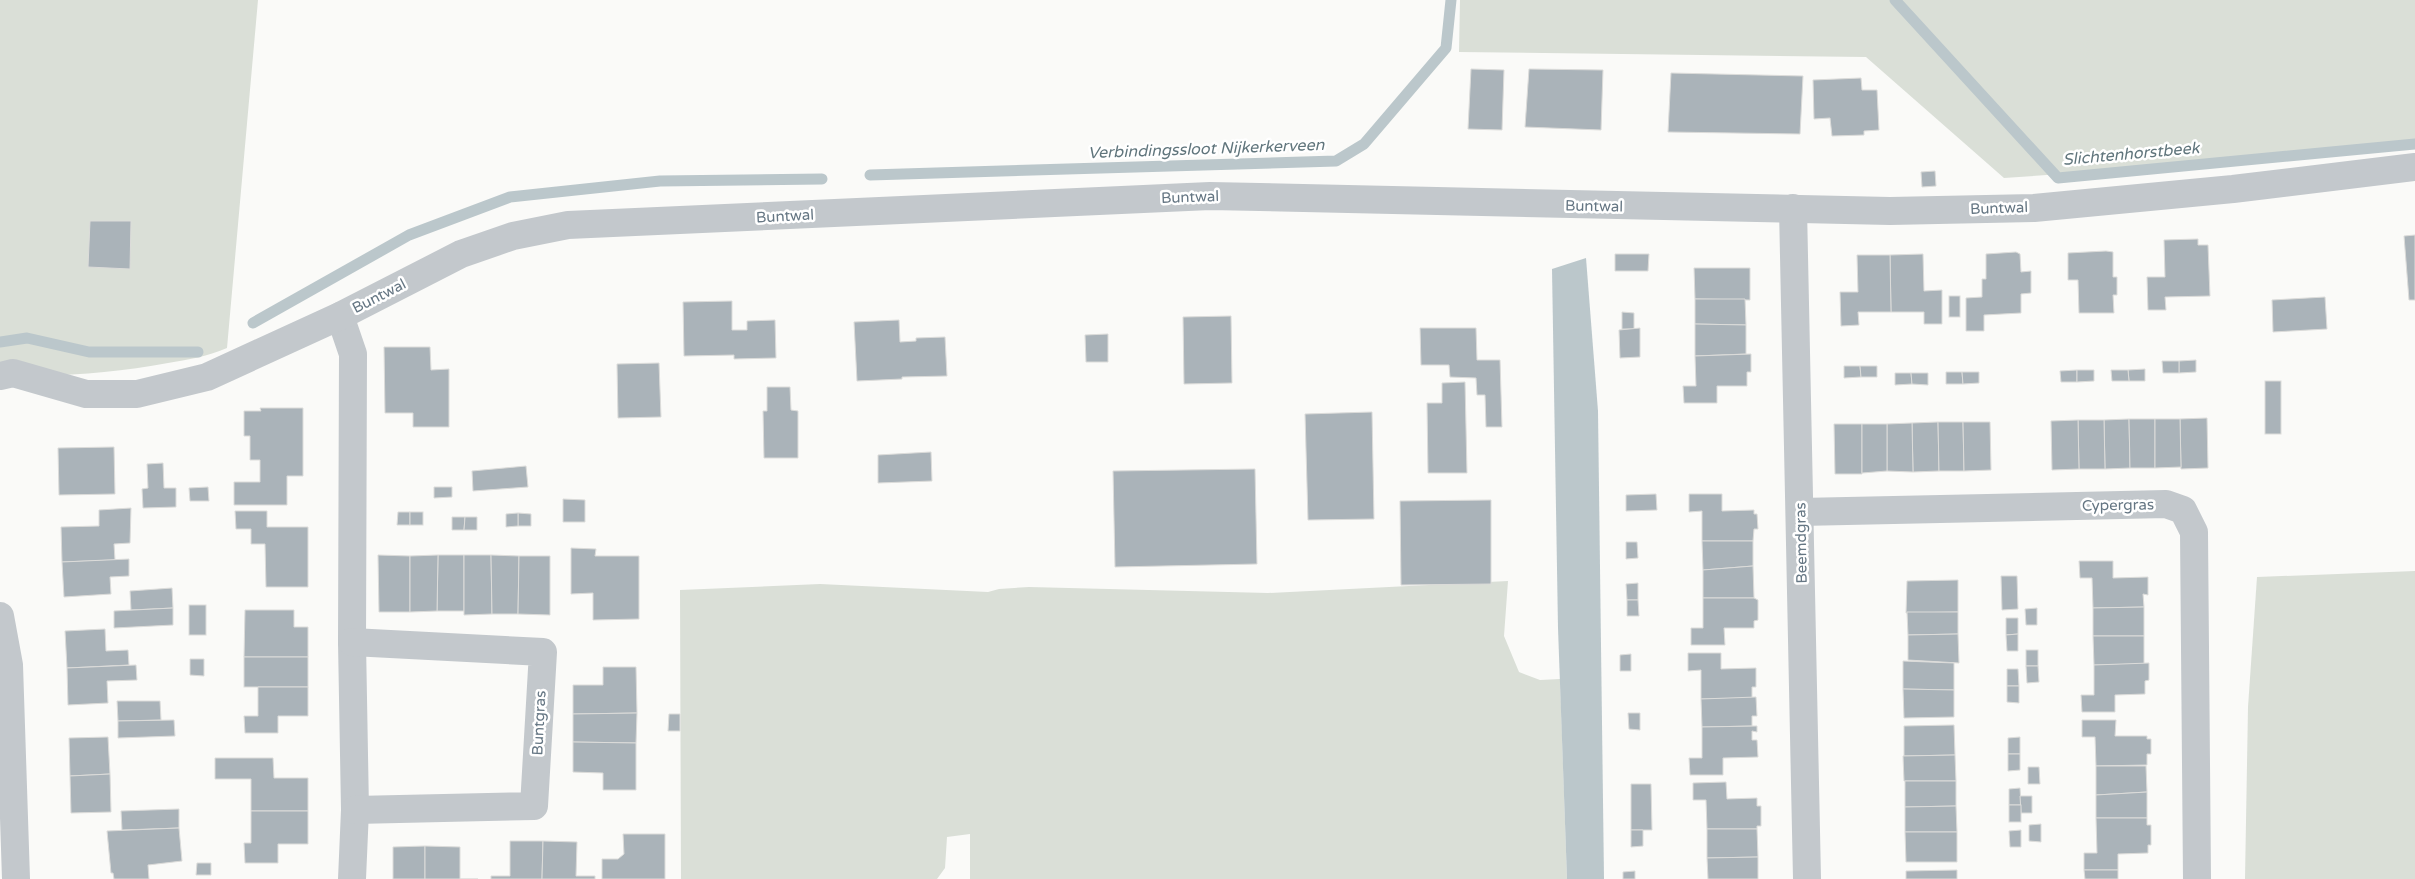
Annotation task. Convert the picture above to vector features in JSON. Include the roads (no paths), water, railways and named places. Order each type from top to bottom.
[{"type":"street","name":"Buntwal","points":[[0,376],[13,373],[86,394],[137,394],[208,377],[340,316],[461,254],[512,236],[568,225],[1210,196],[1629,207],[1793,208],[1890,211],[2034,208],[2233,189],[2415,167]]},
{"type":"street","name":"Beemdgras","points":[[1793,208],[1807,879]]},
{"type":"street","points":[[340,316],[353,354],[352,642],[355,810],[352,879]]},
{"type":"street","name":"Cypergras","points":[[1800,512],[2166,504],[2183,510],[2194,532],[2197,879]]},
{"type":"street","points":[[0,616],[9,665],[16,879]]},
{"type":"street","name":"Buntgras","points":[[352,642],[543,652],[534,806],[355,810]]},
{"type":"waterway","name":"Verbindingssloot Nijkerkerveen","points":[[870,175],[1336,161],[1364,144],[1446,48],[1451,0]]},
{"type":"waterway","name":"Slichtenhorstbeek","points":[[1895,0],[2058,178],[2415,144]]},
{"type":"waterway","name":"Verbindingssloot Nijkerkerveen","points":[[253,323],[409,235],[510,197],[660,181],[822,179]]},
{"type":"waterway","name":"Verbindingssloot Nijkerkerveen","points":[[0,342],[27,338],[89,352],[198,352]]}]
